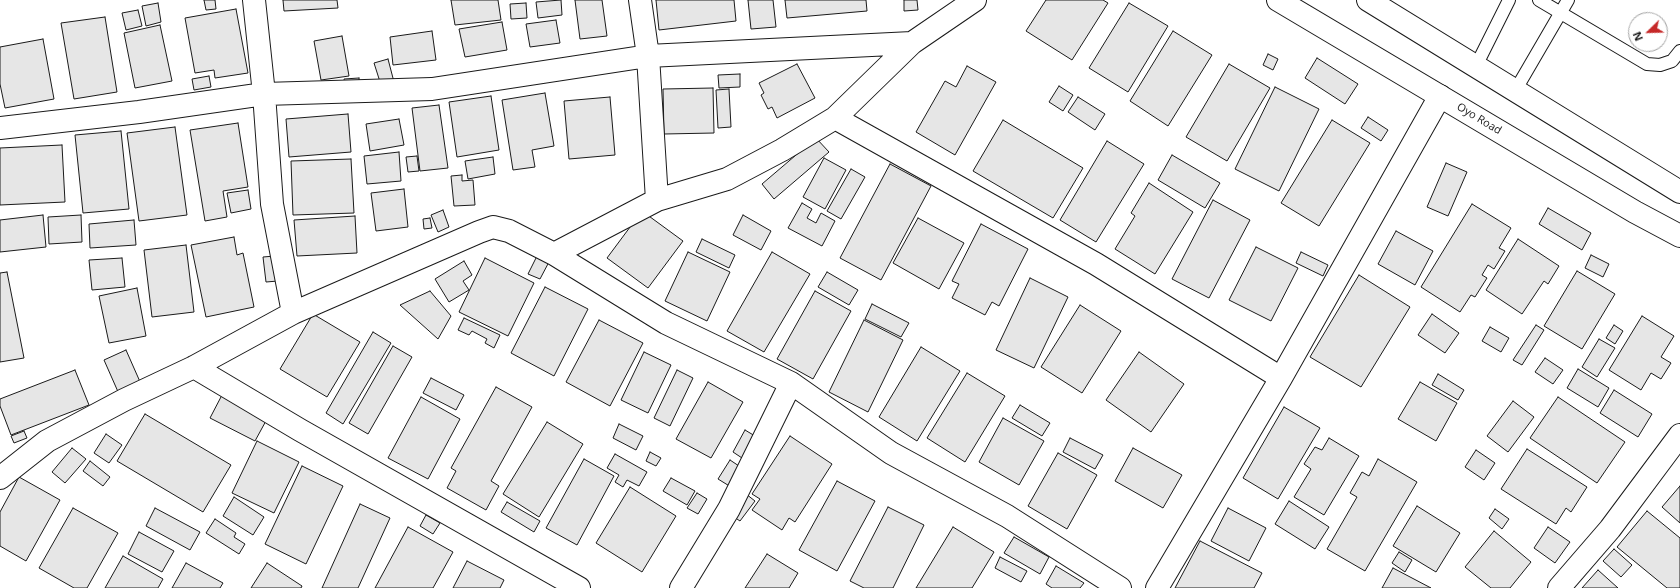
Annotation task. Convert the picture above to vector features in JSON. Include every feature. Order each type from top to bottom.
[{"type":"street","points":[[254,0],[264,94],[272,204],[293,313]]},
{"type":"street","points":[[640,0],[648,56],[657,200]]},
{"type":"street","points":[[554,254],[657,200],[727,179],[782,150],[835,118],[912,43],[975,0]]},
{"type":"street","name":"Oyo Road","points":[[1278,0],[1635,212],[1680,236]]},
{"type":"street","points":[[1368,0],[1680,192]]},
{"type":"street","points":[[0,128],[139,112],[264,94],[432,89],[648,56],[912,43]]},
{"type":"street","points":[[1157,588],[1280,378],[1440,96]]},
{"type":"street","points":[[835,118],[1096,264],[1280,378]]},
{"type":"street","points":[[0,478],[47,441],[124,400],[194,367],[293,313],[478,232],[493,227],[509,231],[554,254],[666,322],[791,383],[891,453],[1007,516],[1120,588]]},
{"type":"street","points":[[194,367],[300,430],[579,588]]},
{"type":"street","points":[[681,588],[729,509],[791,383]]},
{"type":"street","points":[[1559,588],[1610,529],[1680,434]]},
{"type":"lane","points":[[1476,66],[1509,0]]},
{"type":"lane","points":[[1539,0],[1647,64],[1660,65],[1672,61],[1680,51]]},
{"type":"lane","points":[[1516,90],[1568,0]]},
{"type":"building","points":[[204,0],[215,0],[216,9],[206,10]]},
{"type":"building","points":[[283,0],[337,0],[338,8],[284,11]]},
{"type":"building","points":[[451,0],[498,0],[501,20],[455,25]]},
{"type":"building","points":[[561,0],[562,15],[538,18],[536,2]]},
{"type":"building","points":[[575,0],[602,0],[607,36],[580,39]]},
{"type":"building","points":[[656,0],[734,0],[736,21],[659,30]]},
{"type":"building","points":[[748,0],[773,0],[776,27],[751,29]]},
{"type":"building","points":[[785,0],[866,0],[867,11],[787,18]]},
{"type":"building","points":[[904,0],[917,0],[918,10],[904,11]]},
{"type":"building","points":[[1046,0],[1103,0],[1108,3],[1072,60],[1026,31]]},
{"type":"building","points":[[158,3],[161,22],[146,26],[142,6]]},
{"type":"building","points":[[526,3],[527,18],[511,19],[510,4]]},
{"type":"building","points":[[1129,3],[1168,26],[1128,92],[1089,68]]},
{"type":"building","points":[[236,9],[248,73],[215,78],[214,70],[195,73],[185,18]]},
{"type":"building","points":[[138,10],[142,26],[126,30],[122,13]]},
{"type":"building","points":[[105,17],[117,92],[74,99],[61,23]]},
{"type":"building","points":[[556,20],[560,43],[530,47],[526,24]]},
{"type":"building","points":[[502,22],[507,50],[465,57],[459,29]]},
{"type":"building","points":[[160,25],[172,81],[135,88],[124,33]]},
{"type":"building","points":[[432,31],[436,60],[393,65],[390,37]]},
{"type":"building","points":[[1173,31],[1212,55],[1168,126],[1130,101]]},
{"type":"building","points":[[342,36],[349,76],[321,80],[314,41]]},
{"type":"building","points":[[43,39],[54,99],[5,108],[0,84],[0,47]]},
{"type":"building","points":[[1268,54],[1278,59],[1273,70],[1263,65]]},
{"type":"building","points":[[1317,58],[1358,84],[1345,104],[1305,78]]},
{"type":"building","points":[[388,59],[394,82],[381,85],[374,63]]},
{"type":"building","points":[[797,64],[815,98],[777,118],[772,107],[768,109],[761,95],[764,93],[759,83]]},
{"type":"building","points":[[1229,64],[1270,88],[1227,161],[1186,137]]},
{"type":"building","points":[[967,66],[996,82],[955,155],[916,132],[945,81],[956,87]]},
{"type":"building","points":[[740,74],[740,87],[719,88],[718,75]]},
{"type":"building","points":[[209,76],[211,87],[194,90],[192,79]]},
{"type":"building","points":[[359,78],[359,85],[345,86],[344,79]]},
{"type":"building","points":[[1059,86],[1073,95],[1063,111],[1049,102]]},
{"type":"building","points":[[1275,87],[1319,109],[1279,191],[1235,169]]},
{"type":"building","points":[[713,88],[714,133],[664,134],[663,89]]},
{"type":"building","points":[[729,89],[731,127],[718,128],[716,90]]},
{"type":"building","points":[[545,93],[554,146],[532,150],[535,167],[513,170],[502,100]]},
{"type":"building","points":[[491,96],[499,150],[457,157],[449,102]]},
{"type":"building","points":[[610,97],[615,155],[569,159],[564,101]]},
{"type":"building","points":[[1078,97],[1105,114],[1095,130],[1068,112]]},
{"type":"building","points":[[439,105],[448,168],[420,171],[412,108]]},
{"type":"building","points":[[348,114],[351,152],[289,157],[286,119]]},
{"type":"building","points":[[1368,117],[1388,130],[1381,141],[1361,128]]},
{"type":"building","points":[[399,119],[404,145],[370,151],[366,124]]},
{"type":"building","points":[[1003,120],[1083,168],[1053,218],[973,171]]},
{"type":"building","points":[[1332,120],[1370,143],[1319,226],[1281,203]]},
{"type":"building","points":[[238,123],[248,187],[223,191],[227,217],[205,221],[190,130]]},
{"type":"building","points":[[175,127],[187,215],[139,221],[127,133]]},
{"type":"building","points":[[121,131],[129,209],[83,213],[75,135]]},
{"type":"building","points":[[816,138],[829,152],[774,199],[762,184]]},
{"type":"building","points":[[1107,141],[1144,164],[1096,242],[1060,220]]},
{"type":"building","points":[[62,145],[65,202],[0,205],[0,148]]},
{"type":"building","points":[[399,152],[401,181],[367,184],[364,156]]},
{"type":"building","points":[[1172,155],[1220,183],[1205,208],[1158,180]]},
{"type":"building","points":[[417,156],[419,171],[408,172],[406,157]]},
{"type":"building","points":[[493,157],[495,174],[468,179],[465,161]]},
{"type":"building","points":[[824,158],[846,170],[825,209],[803,197]]},
{"type":"building","points":[[351,159],[354,213],[293,215],[291,161]]},
{"type":"building","points":[[1446,163],[1467,172],[1448,216],[1427,207]]},
{"type":"building","points":[[890,164],[931,186],[881,280],[840,258]]},
{"type":"building","points":[[851,169],[865,177],[841,219],[827,211]]},
{"type":"building","points":[[462,175],[462,181],[473,180],[475,205],[454,206],[451,176]]},
{"type":"building","points":[[1149,183],[1193,212],[1155,274],[1115,249],[1135,216],[1131,213]]},
{"type":"building","points":[[404,189],[408,227],[376,231],[371,193]]},
{"type":"building","points":[[248,190],[251,209],[231,213],[227,193]]},
{"type":"building","points":[[1213,200],[1250,220],[1209,298],[1172,279]]},
{"type":"building","points":[[802,203],[812,209],[807,218],[816,223],[821,213],[835,221],[822,246],[788,228]]},
{"type":"building","points":[[1472,204],[1511,228],[1499,248],[1505,251],[1494,269],[1488,265],[1482,275],[1487,278],[1475,297],[1471,295],[1460,312],[1421,287]]},
{"type":"building","points":[[1548,208],[1591,233],[1582,250],[1539,224]]},
{"type":"building","points":[[443,210],[449,227],[438,232],[431,215]]},
{"type":"building","points":[[642,211],[683,241],[648,288],[607,258]]},
{"type":"building","points":[[43,215],[46,247],[0,252],[0,220]]},
{"type":"building","points":[[81,215],[82,242],[49,244],[48,217]]},
{"type":"building","points":[[743,215],[771,231],[761,250],[733,235]]},
{"type":"building","points":[[355,216],[357,253],[297,256],[294,220]]},
{"type":"building","points":[[430,218],[432,228],[424,229],[423,219]]},
{"type":"building","points":[[918,218],[964,243],[939,289],[893,263]]},
{"type":"building","points":[[134,220],[136,245],[90,248],[89,224]]},
{"type":"building","points":[[981,224],[1028,249],[999,306],[992,302],[985,315],[952,298],[959,284],[952,281]]},
{"type":"building","points":[[1396,231],[1433,251],[1415,285],[1378,264]]},
{"type":"building","points":[[234,237],[237,255],[243,253],[254,307],[206,317],[191,245]]},
{"type":"building","points":[[702,239],[735,255],[729,268],[696,252]]},
{"type":"building","points":[[1518,239],[1559,266],[1548,284],[1544,281],[1522,314],[1486,290]]},
{"type":"building","points":[[186,245],[194,312],[152,317],[144,250]]},
{"type":"building","points":[[1256,247],[1298,268],[1271,321],[1229,300]]},
{"type":"building","points":[[688,252],[730,272],[707,321],[665,301]]},
{"type":"building","points":[[772,252],[810,274],[764,352],[727,331]]},
{"type":"building","points":[[1301,252],[1328,265],[1323,276],[1296,263]]},
{"type":"building","points":[[538,254],[550,260],[540,279],[528,274]]},
{"type":"building","points":[[1591,255],[1609,264],[1603,277],[1585,268]]},
{"type":"building","points":[[275,256],[278,281],[266,282],[263,257]]},
{"type":"building","points":[[122,258],[125,287],[92,290],[89,260]]},
{"type":"building","points":[[485,258],[534,283],[508,336],[459,312]]},
{"type":"building","points":[[464,261],[472,275],[463,281],[469,290],[449,302],[435,279]]},
{"type":"building","points":[[1577,271],[1615,294],[1582,349],[1544,326]]},
{"type":"building","points":[[7,272],[24,358],[0,362],[0,273]]},
{"type":"building","points":[[827,272],[858,290],[849,305],[818,287]]},
{"type":"building","points":[[1359,275],[1410,307],[1361,387],[1310,357]]},
{"type":"building","points":[[1030,278],[1068,297],[1034,368],[996,350]]},
{"type":"building","points":[[545,287],[588,309],[554,376],[511,353]]},
{"type":"building","points":[[137,288],[146,336],[109,343],[99,296]]},
{"type":"building","points":[[430,291],[451,316],[438,339],[400,305]]},
{"type":"building","points":[[815,291],[851,311],[813,379],[777,359]]},
{"type":"building","points":[[872,304],[909,323],[901,337],[865,319]]},
{"type":"building","points":[[1080,305],[1121,331],[1082,393],[1041,367]]},
{"type":"building","points":[[313,314],[360,342],[327,397],[280,369]]},
{"type":"building","points":[[1432,314],[1459,333],[1445,353],[1418,335]]},
{"type":"building","points":[[1642,316],[1674,336],[1661,357],[1671,363],[1661,379],[1651,373],[1641,390],[1609,370]]},
{"type":"building","points":[[464,318],[500,335],[494,348],[485,343],[487,339],[472,331],[469,335],[458,330]]},
{"type":"building","points":[[599,320],[643,343],[610,406],[566,382]]},
{"type":"building","points":[[864,320],[903,340],[868,412],[829,392]]},
{"type":"building","points":[[1536,325],[1544,330],[1522,365],[1513,360]]},
{"type":"building","points":[[1614,325],[1623,331],[1615,344],[1606,338]]},
{"type":"building","points":[[1490,327],[1509,338],[1501,352],[1482,341]]},
{"type":"building","points":[[373,332],[391,343],[343,424],[326,413]]},
{"type":"building","points":[[1599,339],[1615,348],[1597,377],[1582,367]]},
{"type":"building","points":[[393,346],[412,357],[368,434],[349,423]]},
{"type":"building","points":[[921,347],[960,371],[917,441],[879,417]]},
{"type":"building","points":[[126,350],[141,384],[119,394],[104,360]]},
{"type":"building","points":[[644,352],[671,365],[648,413],[621,400]]},
{"type":"building","points":[[1139,352],[1184,384],[1151,432],[1106,400]]},
{"type":"building","points":[[1545,358],[1563,370],[1553,384],[1535,372]]},
{"type":"building","points":[[1578,369],[1609,388],[1598,407],[1567,388]]},
{"type":"building","points":[[75,370],[89,405],[11,435],[0,406],[0,399]]},
{"type":"building","points":[[677,370],[693,378],[670,426],[654,418]]},
{"type":"building","points":[[967,373],[1005,396],[965,462],[927,438]]},
{"type":"building","points":[[1438,374],[1464,390],[1458,400],[1432,385]]},
{"type":"building","points":[[431,378],[464,395],[456,410],[423,393]]},
{"type":"building","points":[[708,382],[743,402],[711,458],[676,439]]},
{"type":"building","points":[[1420,382],[1457,403],[1436,441],[1398,419]]},
{"type":"building","points":[[496,387],[532,407],[491,481],[499,486],[486,510],[447,488],[456,471],[451,468]]},
{"type":"building","points":[[1614,390],[1652,414],[1638,437],[1600,413]]},
{"type":"building","points":[[222,395],[267,419],[255,441],[210,418]]},
{"type":"building","points":[[421,397],[460,419],[428,479],[388,458]]},
{"type":"building","points":[[1558,397],[1625,442],[1597,483],[1530,438]]},
{"type":"building","points":[[1513,401],[1534,417],[1508,452],[1487,436]]},
{"type":"building","points":[[1020,405],[1050,423],[1042,436],[1012,418]]},
{"type":"building","points":[[1284,407],[1320,428],[1278,499],[1243,478]]},
{"type":"building","points":[[145,414],[231,465],[203,512],[117,461]]},
{"type":"building","points":[[1003,418],[1044,441],[1019,485],[979,462]]},
{"type":"building","points":[[547,422],[583,444],[539,517],[503,494]]},
{"type":"building","points":[[619,424],[643,436],[636,450],[613,438]]},
{"type":"building","points":[[745,430],[760,439],[742,458],[733,452]]},
{"type":"building","points":[[24,431],[27,438],[14,443],[11,436]]},
{"type":"building","points":[[106,434],[122,445],[109,463],[94,453]]},
{"type":"building","points":[[790,436],[832,464],[795,522],[789,518],[782,530],[752,510],[760,499],[752,494]]},
{"type":"building","points":[[1070,438],[1103,455],[1095,469],[1063,452]]},
{"type":"building","points":[[1329,438],[1359,456],[1324,515],[1294,497],[1311,469],[1304,464],[1315,447],[1322,450]]},
{"type":"building","points":[[257,441],[299,462],[274,513],[232,493]]},
{"type":"building","points":[[72,448],[86,459],[65,483],[52,472]]},
{"type":"building","points":[[1133,448],[1182,475],[1163,508],[1115,481]]},
{"type":"building","points":[[1527,449],[1587,487],[1571,512],[1566,508],[1556,524],[1501,489]]},
{"type":"building","points":[[1476,450],[1495,463],[1484,480],[1465,467]]},
{"type":"building","points":[[650,452],[661,458],[656,466],[646,461]]},
{"type":"building","points":[[1058,453],[1097,475],[1067,529],[1028,506]]},
{"type":"building","points":[[615,454],[647,472],[639,486],[627,480],[623,487],[615,482],[619,475],[607,468]]},
{"type":"building","points":[[584,459],[614,476],[577,545],[546,528]]},
{"type":"building","points":[[1378,459],[1417,482],[1365,571],[1327,549],[1357,497],[1350,493],[1362,472],[1369,476]]},
{"type":"building","points":[[730,460],[742,468],[731,487],[718,479]]},
{"type":"building","points":[[90,461],[110,477],[103,486],[83,471]]},
{"type":"building","points":[[302,466],[343,486],[306,564],[265,544]]},
{"type":"building","points":[[19,477],[60,500],[26,561],[0,546],[0,512]]},
{"type":"building","points":[[671,478],[695,491],[687,505],[663,491]]},
{"type":"building","points":[[837,481],[875,501],[837,571],[799,550]]},
{"type":"building","points":[[1680,486],[1680,523],[1662,507]]},
{"type":"building","points":[[630,487],[676,516],[642,572],[596,543]]},
{"type":"building","points":[[697,493],[707,499],[698,514],[687,508]]},
{"type":"building","points":[[746,494],[755,501],[740,521],[731,515]]},
{"type":"building","points":[[234,497],[264,517],[253,535],[223,516]]},
{"type":"building","points":[[1289,501],[1329,527],[1315,549],[1275,524]]},
{"type":"building","points":[[507,502],[540,521],[534,532],[501,512]]},
{"type":"building","points":[[360,504],[390,518],[358,588],[322,588]]},
{"type":"building","points":[[1417,506],[1460,533],[1436,572],[1393,546]]},
{"type":"building","points":[[888,507],[924,525],[893,588],[864,588],[850,581]]},
{"type":"building","points":[[73,508],[118,533],[87,588],[74,588],[39,568]]},
{"type":"building","points":[[155,508],[200,532],[190,550],[146,526]]},
{"type":"building","points":[[1228,508],[1266,528],[1249,561],[1211,541]]},
{"type":"building","points":[[1495,509],[1509,519],[1502,529],[1489,518]]},
{"type":"building","points":[[1647,511],[1680,538],[1680,588],[1667,588],[1617,547]]},
{"type":"building","points":[[426,515],[440,523],[433,534],[420,526]]},
{"type":"building","points":[[215,519],[236,533],[234,537],[245,544],[239,554],[206,533]]},
{"type":"building","points":[[408,527],[453,552],[433,588],[375,588]]},
{"type":"building","points":[[953,527],[994,552],[972,588],[916,588]]},
{"type":"building","points":[[1548,527],[1570,542],[1555,563],[1534,548]]},
{"type":"building","points":[[1494,531],[1531,562],[1510,588],[1491,588],[1465,567]]},
{"type":"building","points":[[139,532],[174,551],[162,572],[128,554]]},
{"type":"building","points":[[1014,537],[1049,557],[1040,574],[1004,553]]},
{"type":"building","points":[[1200,541],[1262,573],[1254,588],[1175,588]]},
{"type":"building","points":[[1614,549],[1632,565],[1621,577],[1603,561]]},
{"type":"building","points":[[1399,552],[1412,560],[1405,572],[1392,563]]},
{"type":"building","points":[[767,554],[798,573],[789,588],[745,588]]},
{"type":"building","points":[[123,556],[163,579],[158,588],[105,588]]},
{"type":"building","points":[[1000,557],[1027,571],[1021,582],[995,568]]},
{"type":"building","points":[[467,561],[504,580],[500,588],[453,588]]},
{"type":"building","points":[[186,563],[223,583],[220,588],[172,588]]},
{"type":"building","points":[[267,563],[302,586],[301,588],[251,588]]},
{"type":"building","points":[[1056,566],[1084,583],[1080,588],[1052,588],[1046,584]]},
{"type":"building","points":[[1393,568],[1431,588],[1382,588]]},
{"type":"building","points":[[1598,570],[1618,588],[1582,588]]}]
